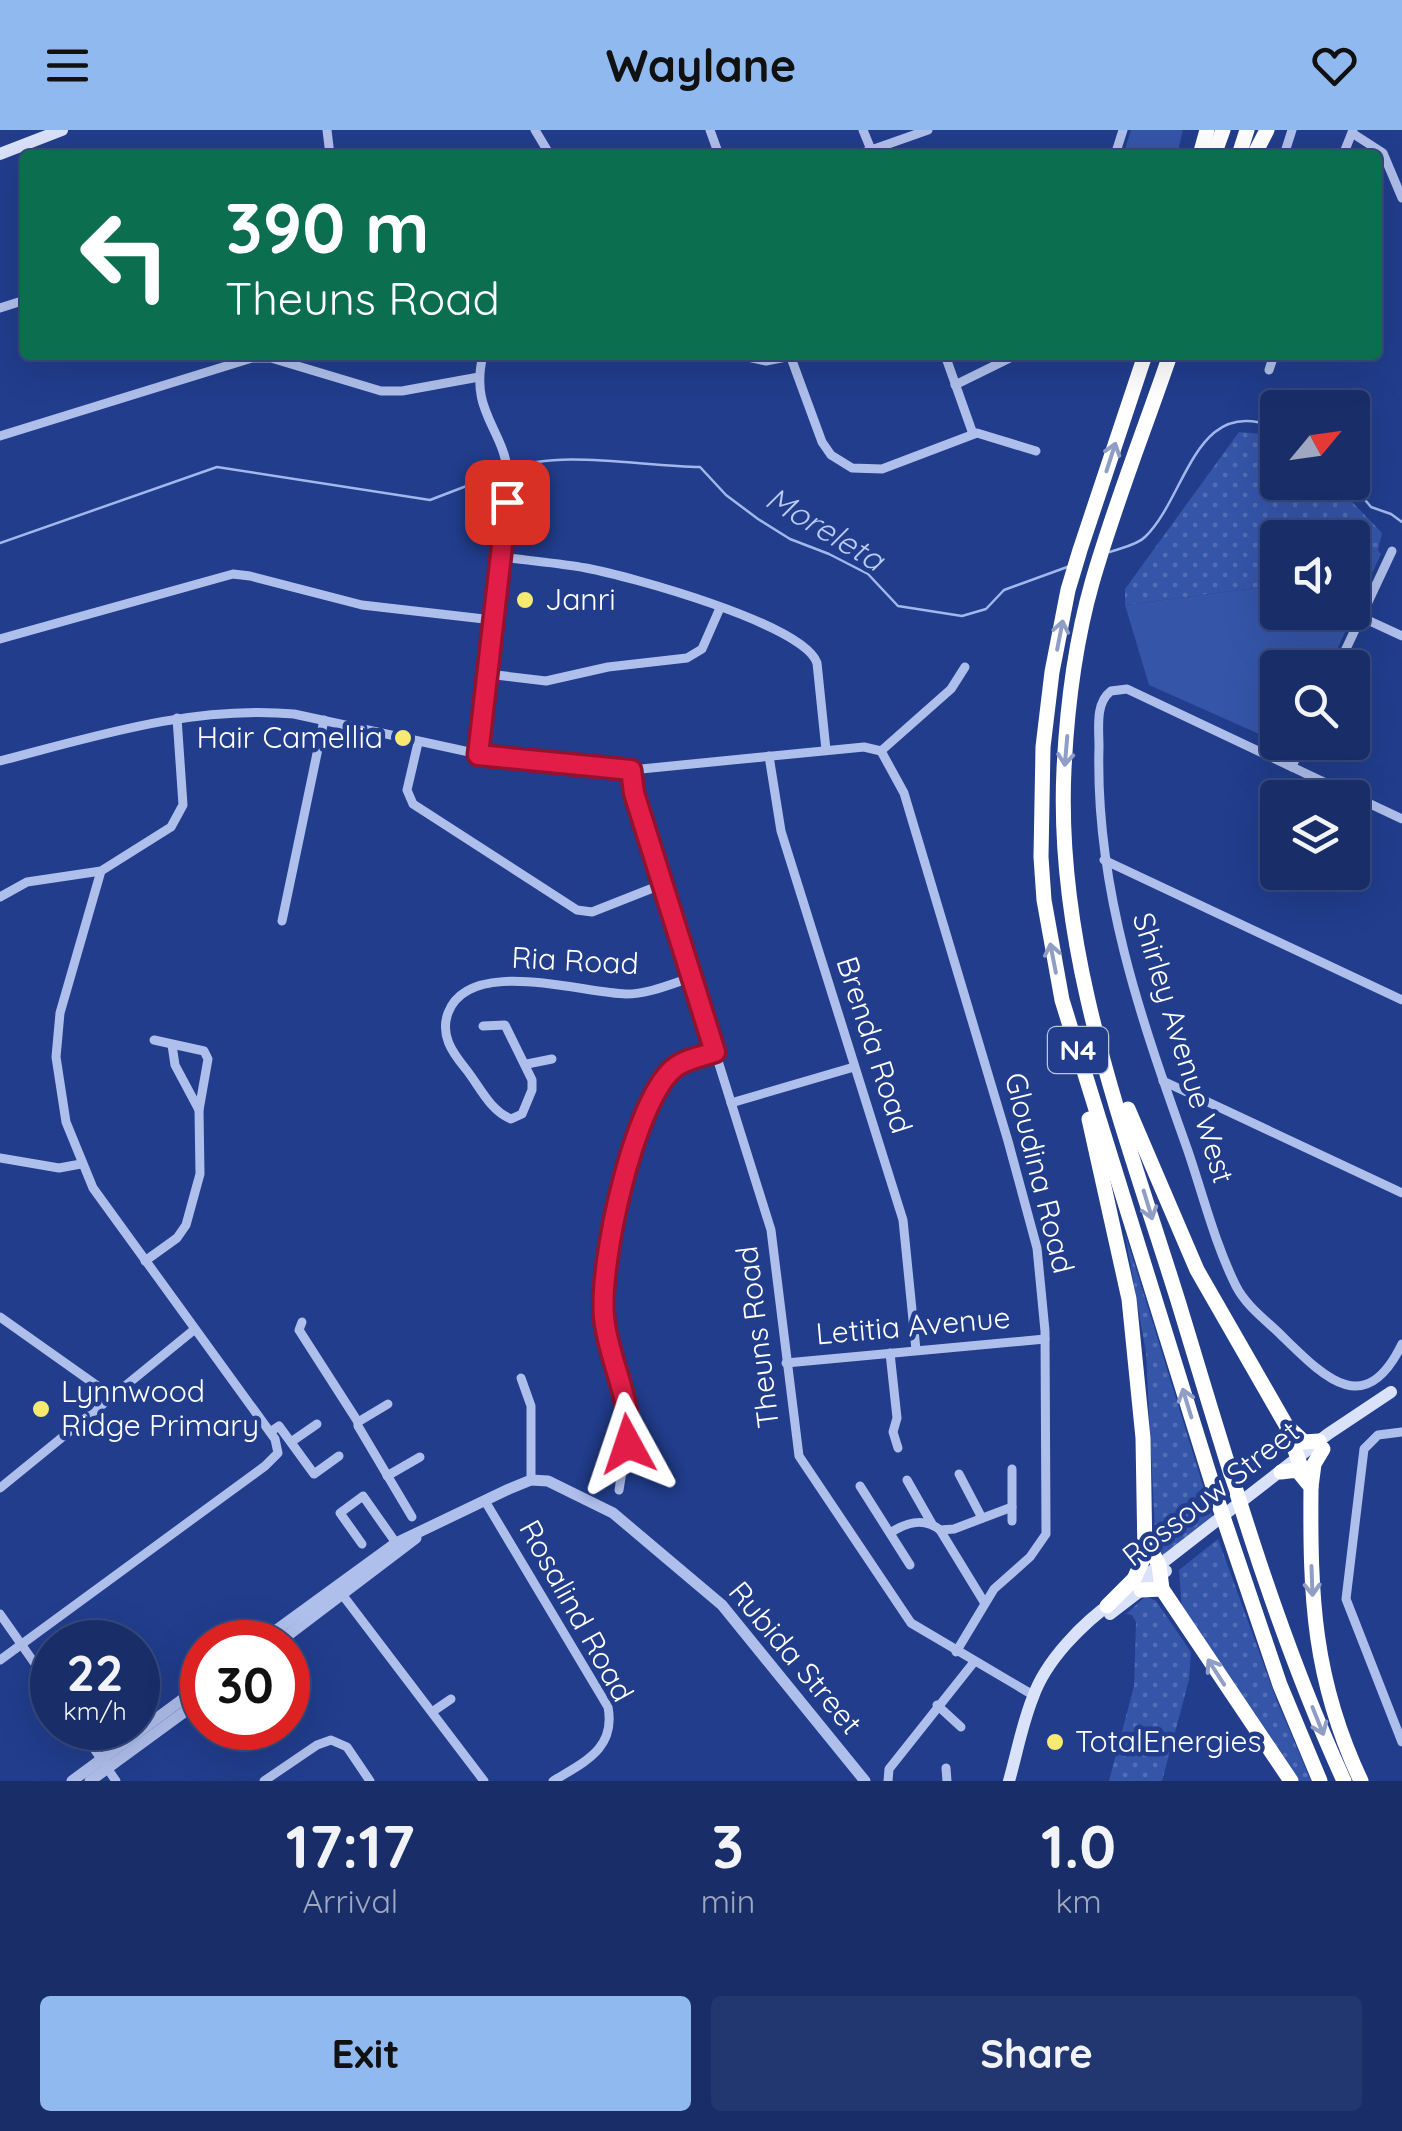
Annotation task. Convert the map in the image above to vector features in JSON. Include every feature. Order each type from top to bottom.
[{"type":"highway","name":"N4","points":[[1143,360],[1068,590],[1050,685],[1041,818],[1044,900],[1062,1000],[1230,1542],[1280,1684],[1320,1781]]},
{"type":"highway","name":"N4","points":[[1168,360],[1091,586],[1073,673],[1064,808],[1068,897],[1098,1042],[1234,1483],[1308,1696],[1344,1781]]},
{"type":"highway","points":[[1062,1000],[1129,1300],[1139,1378],[1146,1536],[1141,1569],[1107,1606]]},
{"type":"highway","points":[[1098,1042],[1197,1270],[1286,1425],[1304,1442],[1321,1445],[1312,1487],[1317,1648],[1338,1727],[1360,1781]]},
{"type":"highway","points":[[1286,1425],[1294,1467],[1312,1487]]},
{"type":"highway","points":[[1146,1536],[1159,1577],[1291,1781]]},
{"type":"highway","points":[[1141,1590],[1177,1562]]},
{"type":"main road","points":[[0,154],[62,130]]},
{"type":"main road","name":"Rossouw Street","points":[[1009,1781],[1033,1695],[1069,1644],[1107,1606],[1159,1577],[1373,1402],[1397,1387]]},
{"type":"main road","name":"Rossouw Street","points":[[1177,1562],[1294,1467]]},
{"type":"main road","name":"Rossouw Street","points":[[1069,1644],[1141,1590]]},
{"type":"street","points":[[877,150],[928,130]]},
{"type":"street","points":[[1108,130],[1123,131]]},
{"type":"street","points":[[1353,131],[1380,150]]},
{"type":"street","points":[[1382,152],[1402,198]]},
{"type":"street","points":[[0,436],[246,360]]},
{"type":"street","points":[[277,360],[381,392],[479,376]]},
{"type":"street","points":[[478,755],[502,557],[508,467],[480,401],[482,360]]},
{"type":"street","points":[[792,360],[820,439],[831,455],[844,464],[867,471],[882,469],[982,433],[1036,451]]},
{"type":"street","points":[[947,360],[973,434]]},
{"type":"street","points":[[955,385],[1006,360]]},
{"type":"street","points":[[1269,370],[1272,360]]},
{"type":"street","points":[[1370,598],[1392,552]]},
{"type":"street","points":[[502,557],[586,568],[669,588],[768,627],[814,655],[826,750]]},
{"type":"street","points":[[0,639],[233,574],[362,604],[493,620]]},
{"type":"street","points":[[488,674],[546,681],[608,667],[687,658],[702,649],[720,608]]},
{"type":"street","points":[[1370,621],[1402,636]]},
{"type":"street","points":[[0,762],[176,718],[267,712],[324,720],[478,755],[631,770],[864,746],[881,751],[951,690],[965,666]]},
{"type":"street","name":"Shirley Avenue West","points":[[1292,767],[1122,688],[1108,692],[1100,705],[1098,767],[1104,860],[1136,1000],[1236,1287],[1310,1363],[1342,1385],[1361,1386],[1380,1378],[1392,1366],[1402,1344]]},
{"type":"street","points":[[0,896],[27,882],[101,871],[172,827],[183,804],[176,718]]},
{"type":"street","points":[[282,921],[324,720]]},
{"type":"street","points":[[418,743],[407,790],[413,804],[577,910],[592,912],[664,884]]},
{"type":"street","name":"Gloudina Road","points":[[881,751],[904,792],[1032,1222],[1046,1340],[1046,1534],[1030,1557],[984,1602],[956,1652]]},
{"type":"street","name":"Brenda Road","points":[[769,756],[781,831],[903,1220],[916,1350]]},
{"type":"street","points":[[1295,760],[1292,767],[1402,819]]},
{"type":"street","name":"Theuns Road","points":[[631,770],[634,793],[776,1252],[786,1363],[802,1464],[911,1623],[1033,1695]]},
{"type":"street","points":[[1104,860],[1402,1000]]},
{"type":"street","points":[[0,1660],[276,1458],[279,1450],[93,1188],[66,1122],[56,1057],[60,1013],[101,871]]},
{"type":"street","name":"Ria Road","points":[[527,1064],[532,1090],[522,1114],[509,1118],[490,1102],[452,1053],[444,1028],[460,993],[489,982],[566,985],[630,994],[692,977]]},
{"type":"street","points":[[482,1026],[505,1024],[527,1064],[552,1059]]},
{"type":"street","points":[[145,1261],[177,1238],[186,1224],[200,1177],[199,1110],[207,1054],[154,1040]]},
{"type":"street","points":[[172,1045],[175,1065],[199,1110]]},
{"type":"street","points":[[619,1490],[630,1428],[604,1316],[616,1202],[661,1083],[685,1061],[715,1052]]},
{"type":"street","points":[[731,1103],[854,1067]]},
{"type":"street","points":[[1163,1081],[1402,1193]]},
{"type":"street","points":[[0,1158],[59,1168],[82,1164]]},
{"type":"street","points":[[0,1317],[114,1397]]},
{"type":"street","points":[[302,1322],[299,1330],[412,1517]]},
{"type":"street","points":[[0,1488],[195,1330]]},
{"type":"street","name":"Letitia Avenue","points":[[786,1363],[1046,1340]]},
{"type":"street","points":[[890,1353],[898,1448]]},
{"type":"street","points":[[305,1620],[396,1544],[531,1480],[530,1406],[521,1378]]},
{"type":"street","points":[[358,1422],[388,1404]]},
{"type":"street","points":[[291,1442],[317,1424]]},
{"type":"street","points":[[272,1436],[278,1426],[314,1474],[339,1456]]},
{"type":"street","points":[[1402,1432],[1376,1436],[1364,1451],[1346,1599],[1402,1742]]},
{"type":"street","points":[[387,1476],[420,1457]]},
{"type":"street","points":[[1012,1469],[1012,1521]]},
{"type":"street","points":[[959,1474],[982,1518]]},
{"type":"street","name":"Rubida Street","points":[[531,1480],[567,1488],[613,1513],[722,1605],[865,1781]]},
{"type":"street","points":[[907,1480],[984,1602]]},
{"type":"street","points":[[860,1486],[910,1565]]},
{"type":"street","points":[[362,1544],[340,1513],[363,1496],[396,1544]]},
{"type":"street","name":"Rosalind Road","points":[[485,1502],[608,1708],[611,1724],[600,1750],[568,1777],[553,1781]]},
{"type":"street","points":[[890,1533],[918,1521],[954,1529],[1012,1507]]},
{"type":"street","points":[[295,1620],[403,1550],[422,1532]]},
{"type":"street","points":[[340,1591],[484,1781]]},
{"type":"street","points":[[0,1614],[30,1656]]},
{"type":"street","points":[[888,1781],[889,1769],[974,1662]]},
{"type":"street","points":[[432,1712],[451,1699]]},
{"type":"street","points":[[90,1781],[105,1763],[180,1703]]},
{"type":"street","points":[[937,1705],[962,1727]]},
{"type":"street","points":[[72,1781],[180,1714]]},
{"type":"street","points":[[264,1781],[316,1745],[331,1740],[346,1747],[370,1781]]},
{"type":"street","points":[[96,1750],[116,1781]]},
{"type":"street","points":[[946,1768],[947,1781]]},
{"type":"shaded area","points":[[1131,130],[1183,130],[1178,150],[1125,150]]},
{"type":"shaded area","points":[[1239,432],[1260,434],[1260,500],[1350,500],[1370,520],[1260,520],[1260,587],[1125,605],[1125,589]]},
{"type":"shaded area","points":[[1370,520],[1382,533],[1378,550],[1370,553]]},
{"type":"shaded area","points":[[1378,550],[1381,554],[1370,578],[1370,553]]},
{"type":"shaded area","points":[[1260,587],[1260,630],[1346,630],[1337,650],[1260,650],[1260,734],[1149,685],[1125,605]]},
{"type":"shaded area","points":[[1125,1233],[1213,1518],[1163,1557],[1156,1551],[1146,1353]]},
{"type":"shaded area","points":[[1218,1539],[1277,1701],[1311,1781],[1294,1781],[1182,1611],[1179,1570]]},
{"type":"shaded area","points":[[1146,1596],[1156,1601],[1191,1652],[1189,1680],[1162,1781],[1109,1781],[1134,1686],[1136,1622],[1126,1614]]},
{"type":"waterway","name":"Moreleta","points":[[1110,552],[1145,537],[1211,436],[1228,424],[1260,424]]},
{"type":"waterway","name":"Moreleta","points":[[510,469],[553,460],[700,467],[726,495],[758,519],[790,539],[868,574],[898,606],[962,616],[986,609],[1004,590],[1070,566]]},
{"type":"waterway","name":"Moreleta","points":[[0,543],[217,467],[430,500],[503,472]]},
{"type":"waterway","name":"Moreleta","points":[[1365,500],[1402,522]]},
{"type":"place","name":"Janri","points":[[525,600]]},
{"type":"place","name":"Hair Camellia","points":[[403,738]]},
{"type":"place","name":"Lynnwood Ridge Primary","points":[[41,1409]]},
{"type":"place","name":"TotalEnergies","points":[[1055,1742]]},
{"type":"route","points":[[507,502],[478,755],[631,770],[634,793],[715,1052],[674,1068],[655,1091],[616,1202],[604,1316],[630,1428],[628,1444]]}]
